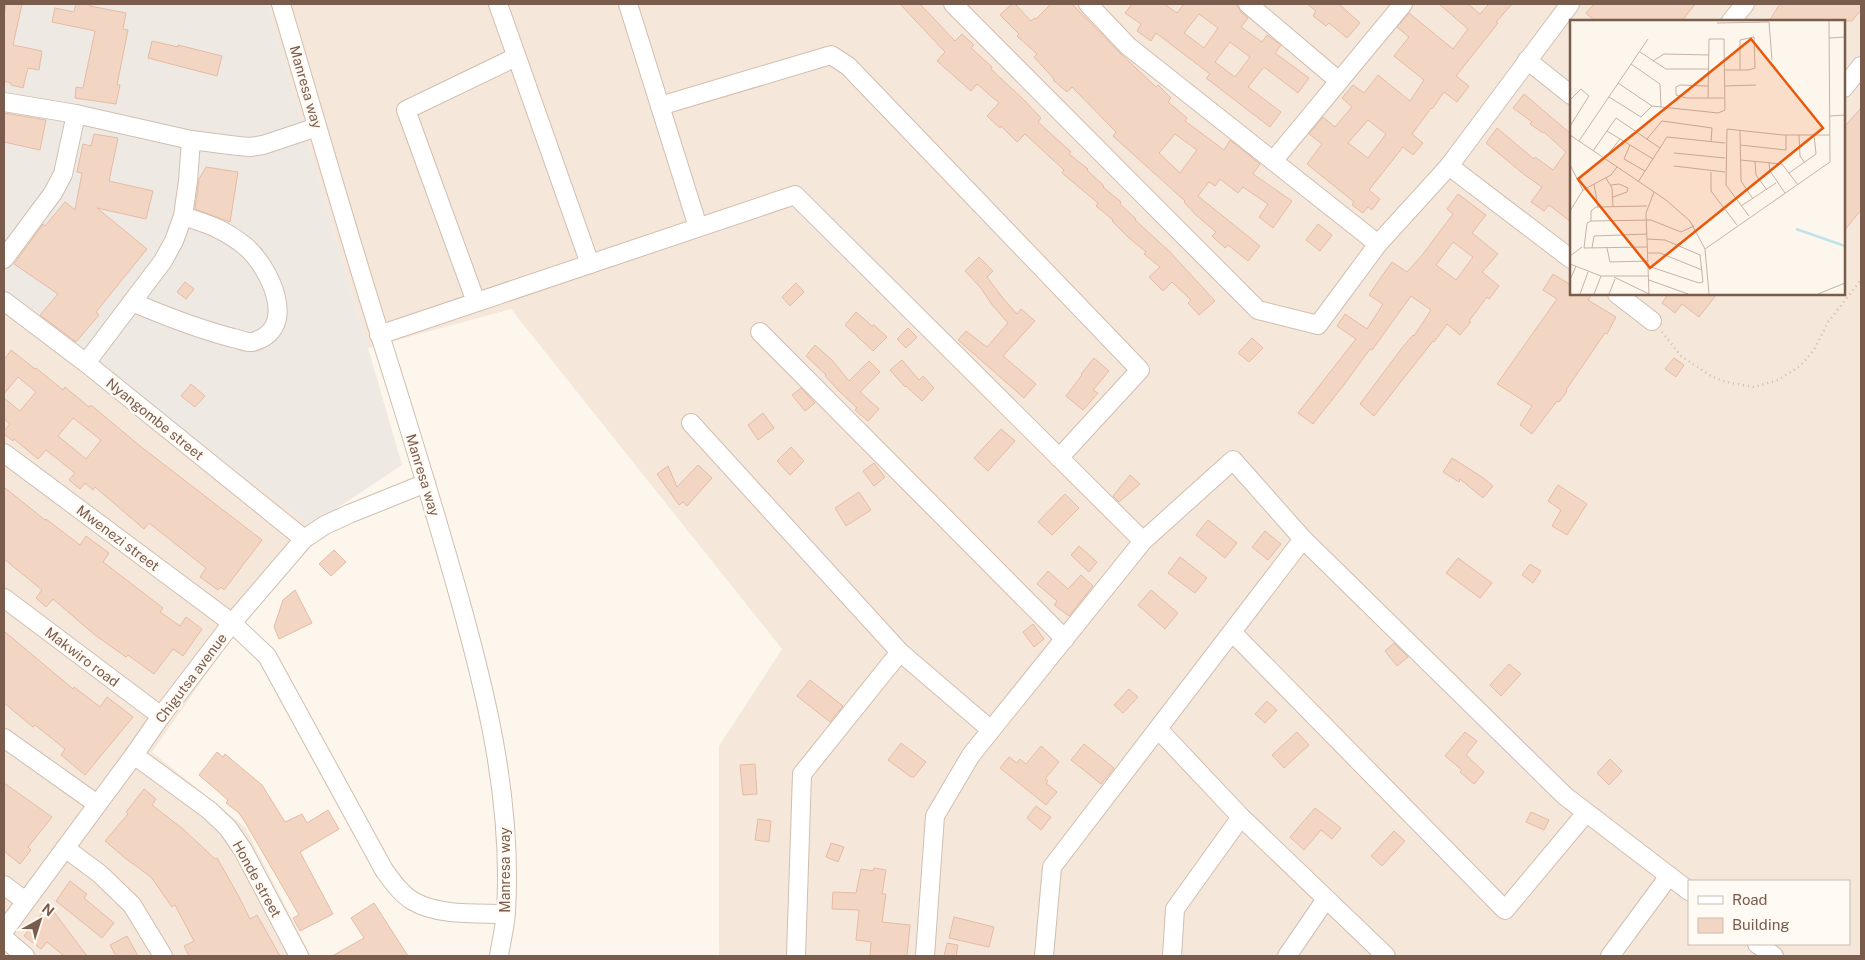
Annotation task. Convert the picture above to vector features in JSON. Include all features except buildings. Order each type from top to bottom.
[{"type":"street","points":[[498,4],[590,264]]},
{"type":"street","points":[[628,4],[698,228]]},
{"type":"street","points":[[953,4],[1258,310],[1318,325],[1378,244],[1448,166],[1570,4]]},
{"type":"street","points":[[1088,4],[1128,46],[1378,244]]},
{"type":"street","points":[[1248,4],[1339,81]]},
{"type":"street","points":[[1273,160],[1403,4]]},
{"type":"street","points":[[1732,20],[1745,4]]},
{"type":"street","name":"Manresa way","points":[[287,5],[317,127],[379,335],[426,483],[460,598],[489,708],[505,822],[507,866],[505,914],[499,956]]},
{"type":"street","points":[[660,106],[831,55],[848,66],[1140,370],[1059,458]]},
{"type":"street","points":[[476,302],[406,110],[516,57]]},
{"type":"street","points":[[1527,60],[1570,94]]},
{"type":"street","points":[[1845,87],[1861,66]]},
{"type":"street","points":[[4,102],[76,114],[190,140],[250,147],[317,127]]},
{"type":"street","points":[[4,259],[53,193],[63,174],[76,114]]},
{"type":"street","points":[[86,364],[163,261],[174,240],[183,216],[188,180],[190,140]]},
{"type":"street","points":[[1448,166],[1570,258]]},
{"type":"street","points":[[379,335],[795,195],[1143,541]]},
{"type":"street","points":[[132,302],[208,332],[250,342],[268,334],[278,318],[276,296],[263,268],[246,247],[218,228],[183,216]]},
{"type":"street","points":[[1618,295],[1652,321]]},
{"type":"street","name":"Nyangombe street","points":[[4,302],[86,364],[304,539]]},
{"type":"street","points":[[760,332],[1065,639]]},
{"type":"street","points":[[691,423],[900,652],[991,730]]},
{"type":"street","name":"Mwenezi street","points":[[4,453],[232,623],[258,646],[275,668],[384,870],[396,886],[413,901],[434,911],[505,914]]},
{"type":"street","points":[[925,956],[935,816],[971,755],[1143,541],[1233,460],[1303,538],[1565,796],[1688,890]]},
{"type":"street","name":"Chigutsa avenue","points":[[4,931],[161,716],[232,623],[304,539],[325,525],[426,483]]},
{"type":"street","points":[[1044,956],[1052,867],[1303,538]]},
{"type":"street","name":"Makwiro road","points":[[4,598],[161,716]]},
{"type":"street","points":[[1232,632],[1505,910],[1586,812]]},
{"type":"street","points":[[796,956],[802,774],[900,652]]},
{"type":"street","points":[[1158,729],[1241,817],[1386,956]]},
{"type":"street","points":[[4,738],[97,804]]},
{"type":"street","name":"Honde street","points":[[134,755],[209,810],[228,828],[243,850],[299,956]]},
{"type":"street","points":[[1172,956],[1175,909],[1241,817]]},
{"type":"street","points":[[65,848],[100,874],[132,905],[163,956]]},
{"type":"street","points":[[1610,956],[1669,876]]},
{"type":"street","points":[[4,885],[25,901]]},
{"type":"street","points":[[1287,956],[1326,899]]},
{"type":"street","points":[[4,938],[25,956]]},
{"type":"street","points":[[1758,945],[1772,956]]},
{"type":"path","points":[[1652,321],[1681,356],[1710,376],[1726,382],[1754,387],[1778,380],[1800,366],[1814,350],[1828,322],[1861,280]]},
{"type":"shaded area","points":[[4,4],[268,4],[402,465],[310,526],[4,293]]},
{"type":"shaded area","points":[[268,4],[1861,4],[1861,956],[719,956],[719,746],[782,649],[511,309],[368,348]]},
{"type":"shaded area","points":[[4,293],[310,526],[152,752],[245,827],[311,956],[4,956]]}]
